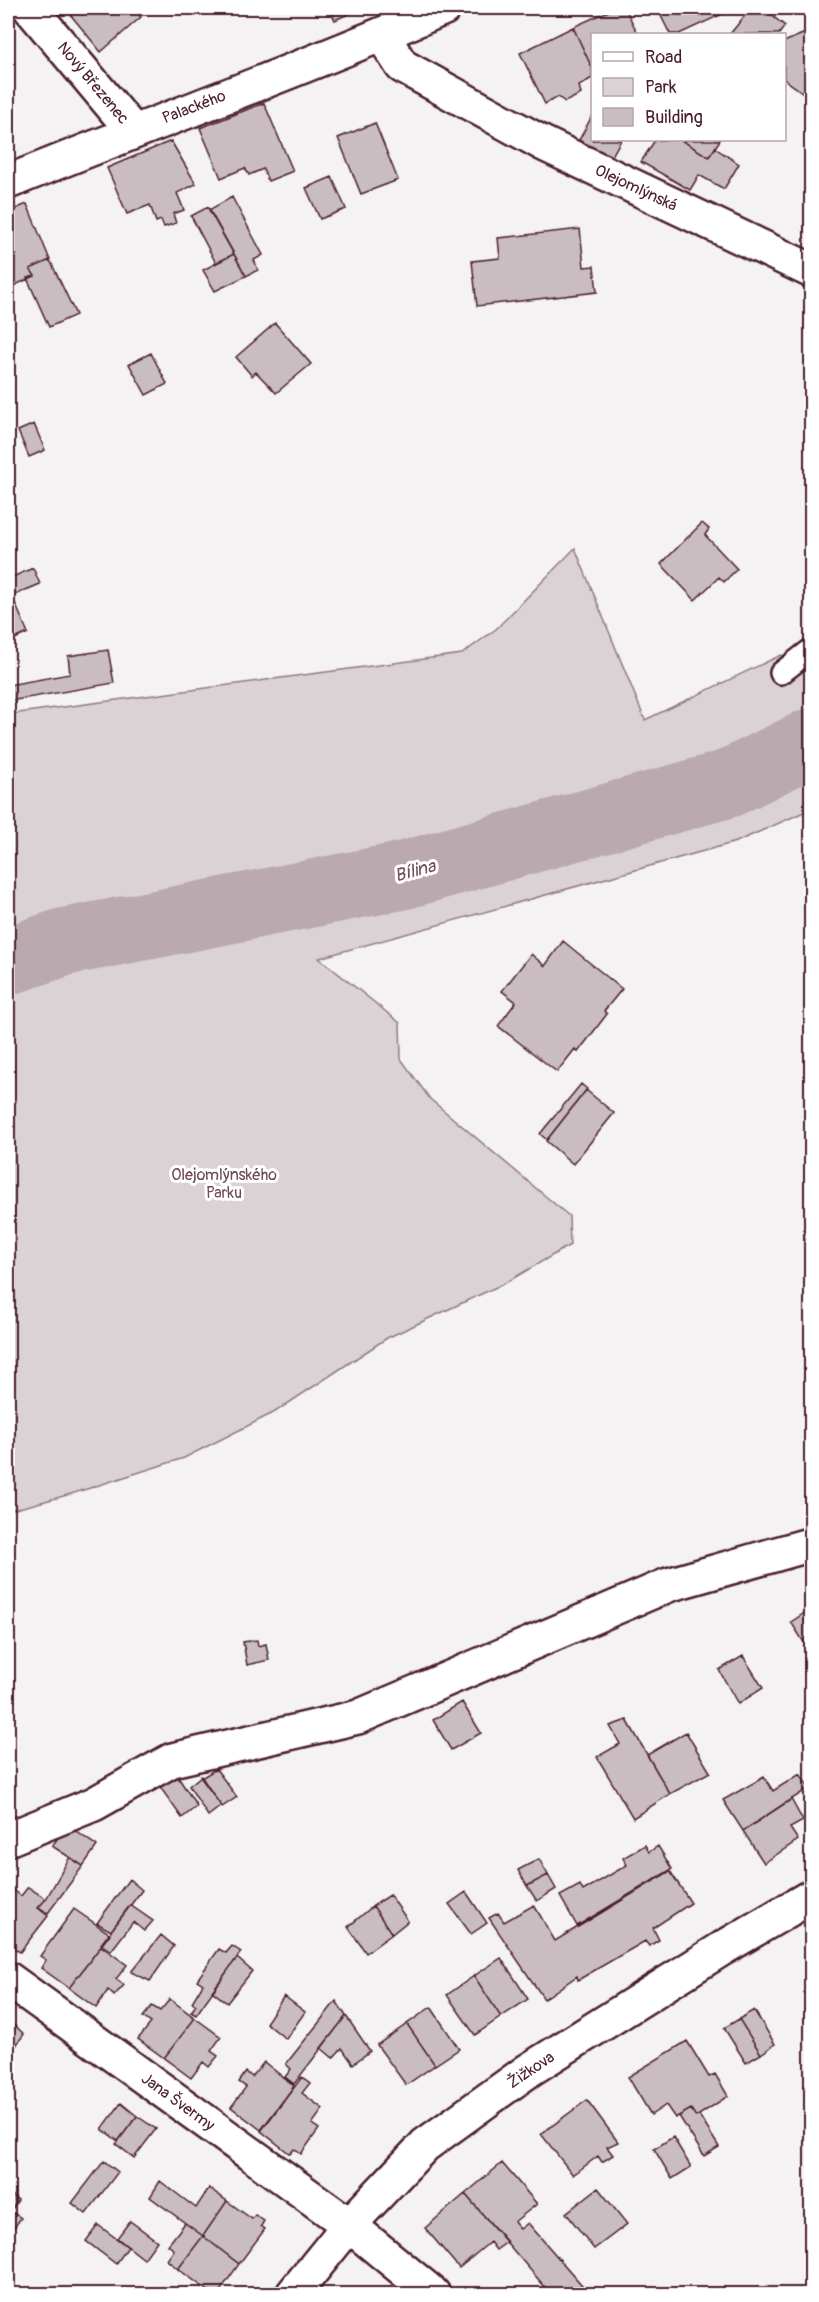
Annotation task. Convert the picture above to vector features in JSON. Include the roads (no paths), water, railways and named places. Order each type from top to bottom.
[{"type":"street","name":"Nový Březenec","points":[[30,8],[133,131]]},
{"type":"street","points":[[382,35],[444,8]]},
{"type":"street","name":"Palackého","points":[[8,182],[382,35]]},
{"type":"street","name":"Olejomlýnská","points":[[382,35],[402,66],[544,144],[812,271]]},
{"type":"street","points":[[8,1839],[94,1804],[172,1760],[358,1717],[668,1585],[812,1544]]},
{"type":"street","name":"Žižkova","points":[[293,2295],[350,2224],[425,2145],[529,2070],[723,1948],[812,1896]]},
{"type":"street","name":"Jana Švermy","points":[[8,1979],[350,2224],[433,2295]]},
{"type":"lane","points":[[781,673],[812,649]]},
{"type":"waterway","name":"Bílina","points":[[8,961],[64,942],[401,876],[727,784],[812,742]]},
{"type":"park label","name":"Olejomlýnského Parku","points":[[224,1184]]}]
